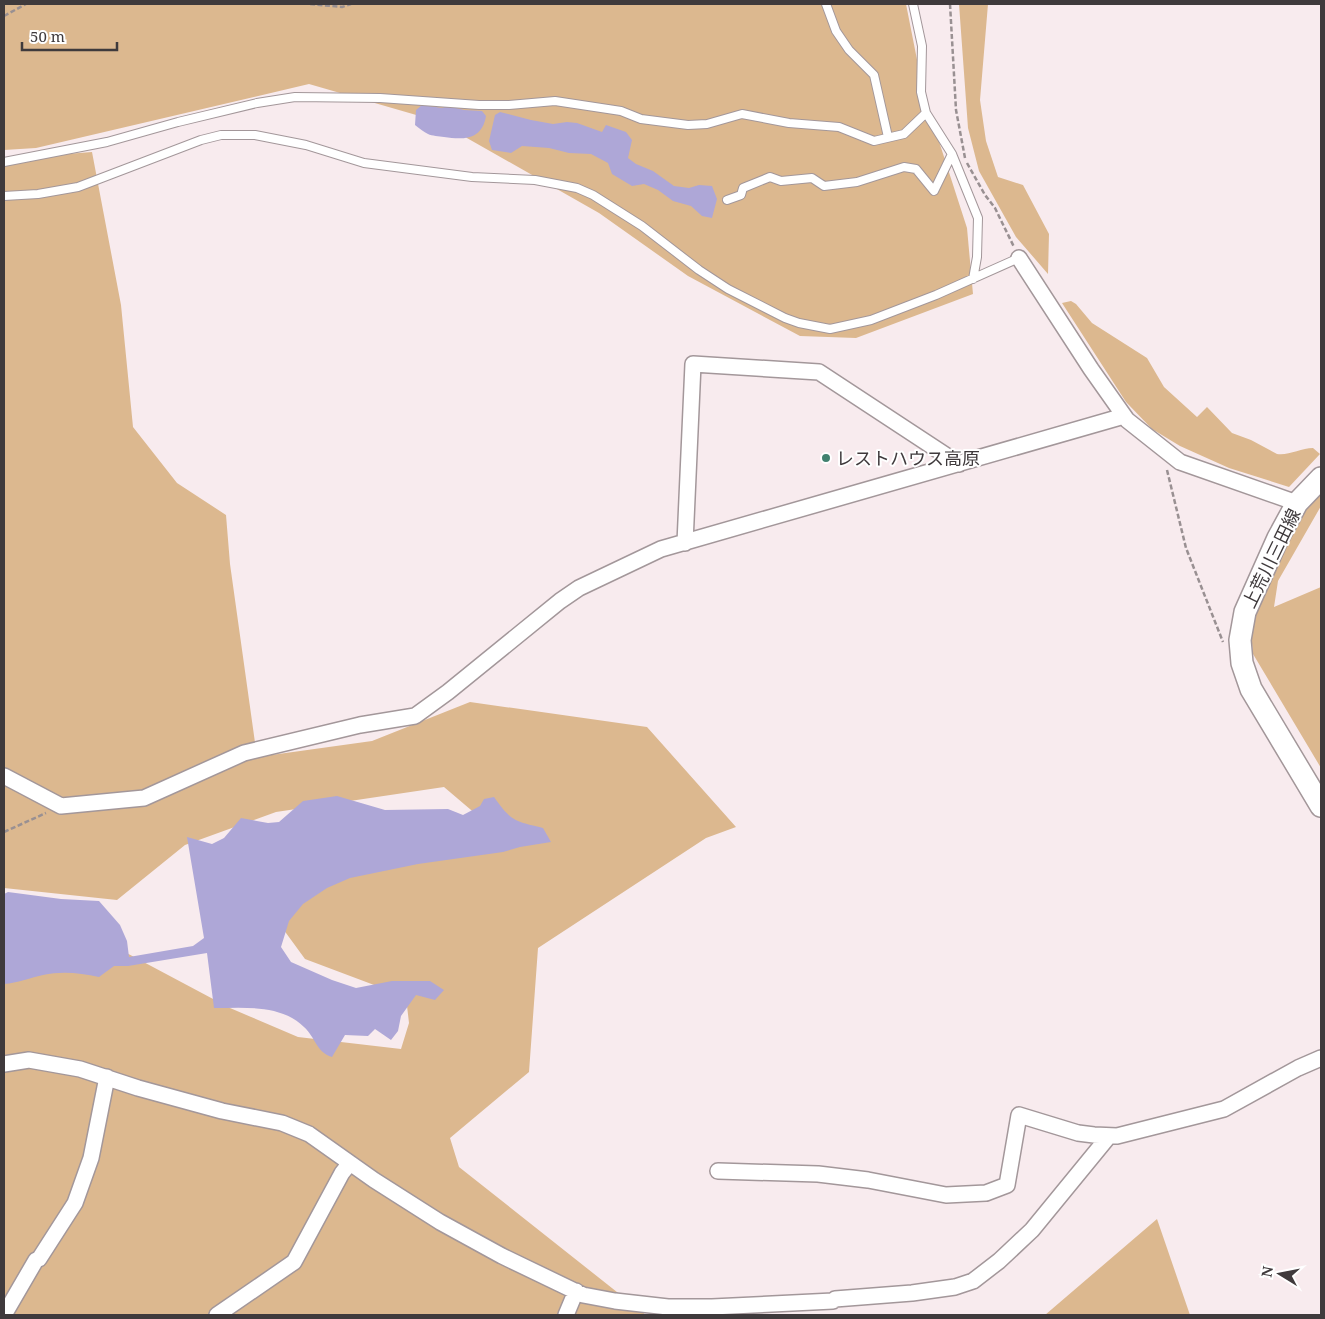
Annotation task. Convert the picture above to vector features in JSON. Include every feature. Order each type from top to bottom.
[{"type":"main road","name":"上荒川三田線","points":[[1321,478],[1297,503],[1278,538],[1245,612],[1240,640],[1242,663],[1251,689],[1321,806]]},
{"type":"street","points":[[1019,258],[1091,369],[1124,416],[1134,425],[1180,462],[1297,503]]},
{"type":"street","points":[[685,543],[693,364],[767,367],[819,372],[959,464]]},
{"type":"street","points":[[4,776],[61,806],[144,798],[244,753],[360,725],[415,716],[456,686],[560,600],[579,588],[661,549],[1124,416]]},
{"type":"street","points":[[718,1171],[818,1174],[868,1180],[946,1195],[986,1192],[1007,1185],[1019,1115],[1094,1136],[1117,1136],[1224,1109],[1298,1068],[1321,1058]]},
{"type":"street","points":[[4,1064],[29,1060],[80,1069],[222,1111],[282,1123],[309,1134],[440,1222],[502,1256],[583,1295],[668,1307],[712,1307],[833,1301],[836,1299],[912,1293],[955,1287],[973,1281],[999,1261],[1032,1230],[1109,1136]]},
{"type":"street","points":[[4,1315],[36,1260],[39,1259],[75,1203],[91,1158],[107,1078]]},
{"type":"street","points":[[217,1315],[294,1262],[342,1173],[350,1163]]},
{"type":"street","points":[[566,1315],[576,1291]]},
{"type":"lane","points":[[826,4],[836,31],[848,50],[874,75],[888,137]]},
{"type":"lane","points":[[913,4],[922,46],[921,92],[926,113],[952,154],[978,218],[977,256],[973,279]]},
{"type":"lane","points":[[4,162],[107,142],[239,107],[295,97],[380,98],[479,105],[509,105],[555,101],[620,111],[641,119],[688,125],[707,124],[742,114],[788,123],[839,127],[874,141],[904,134],[926,113]]},
{"type":"lane","points":[[4,196],[38,194],[78,188],[201,140],[221,135],[255,135],[306,145],[364,163],[472,177],[535,180],[577,188],[593,195],[642,226],[728,289],[784,318],[799,323],[830,328],[871,320],[936,295],[1019,258]]},
{"type":"lane","points":[[727,200],[741,194],[743,188],[770,177],[781,181],[812,178],[824,186],[857,182],[904,167],[916,169],[934,191],[952,154]]},
{"type":"path","points":[[4,16],[26,4]]},
{"type":"path","points":[[310,4],[342,7],[351,4]]},
{"type":"path","points":[[950,4],[956,110],[966,159],[985,195],[995,208],[1019,258]]},
{"type":"path","points":[[1162,449],[1186,548],[1221,640],[1226,646]]},
{"type":"path","points":[[4,832],[61,806]]},
{"type":"shaded area","points":[[4,4],[906,4],[924,95],[967,228],[973,294],[856,338],[800,336],[688,276],[599,213],[437,121],[309,84],[36,148],[4,150]]},
{"type":"shaded area","points":[[959,4],[988,4],[980,100],[986,141],[998,177],[1023,185],[1049,234],[1048,274],[1016,237],[979,171],[968,128]]},
{"type":"shaded area","points":[[422,105],[442,108],[448,106],[464,110],[482,111],[486,116],[481,130],[471,137],[434,136],[415,125],[416,110]]},
{"type":"shaded area","points":[[500,112],[553,124],[577,123],[602,132],[606,125],[626,132],[632,140],[628,158],[636,164],[653,171],[674,186],[689,188],[699,185],[712,186],[717,199],[712,218],[702,216],[691,206],[673,201],[658,190],[644,184],[632,186],[612,174],[608,163],[591,154],[569,153],[549,148],[522,146],[511,153],[492,150],[489,141],[495,115]]},
{"type":"shaded area","points":[[92,152],[121,305],[133,427],[177,483],[226,515],[230,564],[257,757],[372,741],[470,702],[647,727],[736,827],[706,838],[538,948],[529,1072],[450,1138],[459,1167],[646,1315],[4,1315],[4,975],[121,950],[230,1008],[298,1037],[401,1049],[409,1023],[406,997],[305,959],[278,922],[332,861],[504,838],[444,787],[276,812],[185,845],[117,900],[4,888],[4,159]]},
{"type":"shaded area","points":[[1071,301],[1076,304],[1092,323],[1147,358],[1164,387],[1197,417],[1207,407],[1232,433],[1251,440],[1277,454],[1313,448],[1320,454],[1289,487],[1229,468],[1180,446],[1152,429],[1126,402],[1062,303]]},
{"type":"shaded area","points":[[1321,488],[1321,506],[1278,581],[1274,607],[1321,587],[1321,768],[1253,654],[1250,621],[1304,509]]},
{"type":"shaded area","points":[[337,796],[385,810],[448,809],[463,815],[480,806],[484,799],[494,797],[514,819],[543,828],[551,842],[503,852],[418,864],[350,878],[327,888],[303,904],[289,921],[281,947],[291,962],[356,988],[392,981],[430,981],[444,990],[435,1000],[416,995],[401,1016],[398,1031],[391,1040],[375,1029],[368,1036],[345,1035],[332,1057],[319,1048],[304,1027],[284,1014],[262,1009],[214,1008],[207,953],[128,966],[114,966],[99,977],[57,973],[4,984],[4,894],[8,892],[61,899],[99,901],[120,925],[127,941],[129,957],[193,946],[204,938],[187,837],[212,844],[224,838],[241,818],[268,823],[279,822],[303,801]]},
{"type":"shaded area","points":[[1157,1219],[1190,1315],[1045,1315]]},
{"type":"place","name":"レストハウス高原","points":[[826,458]]}]
